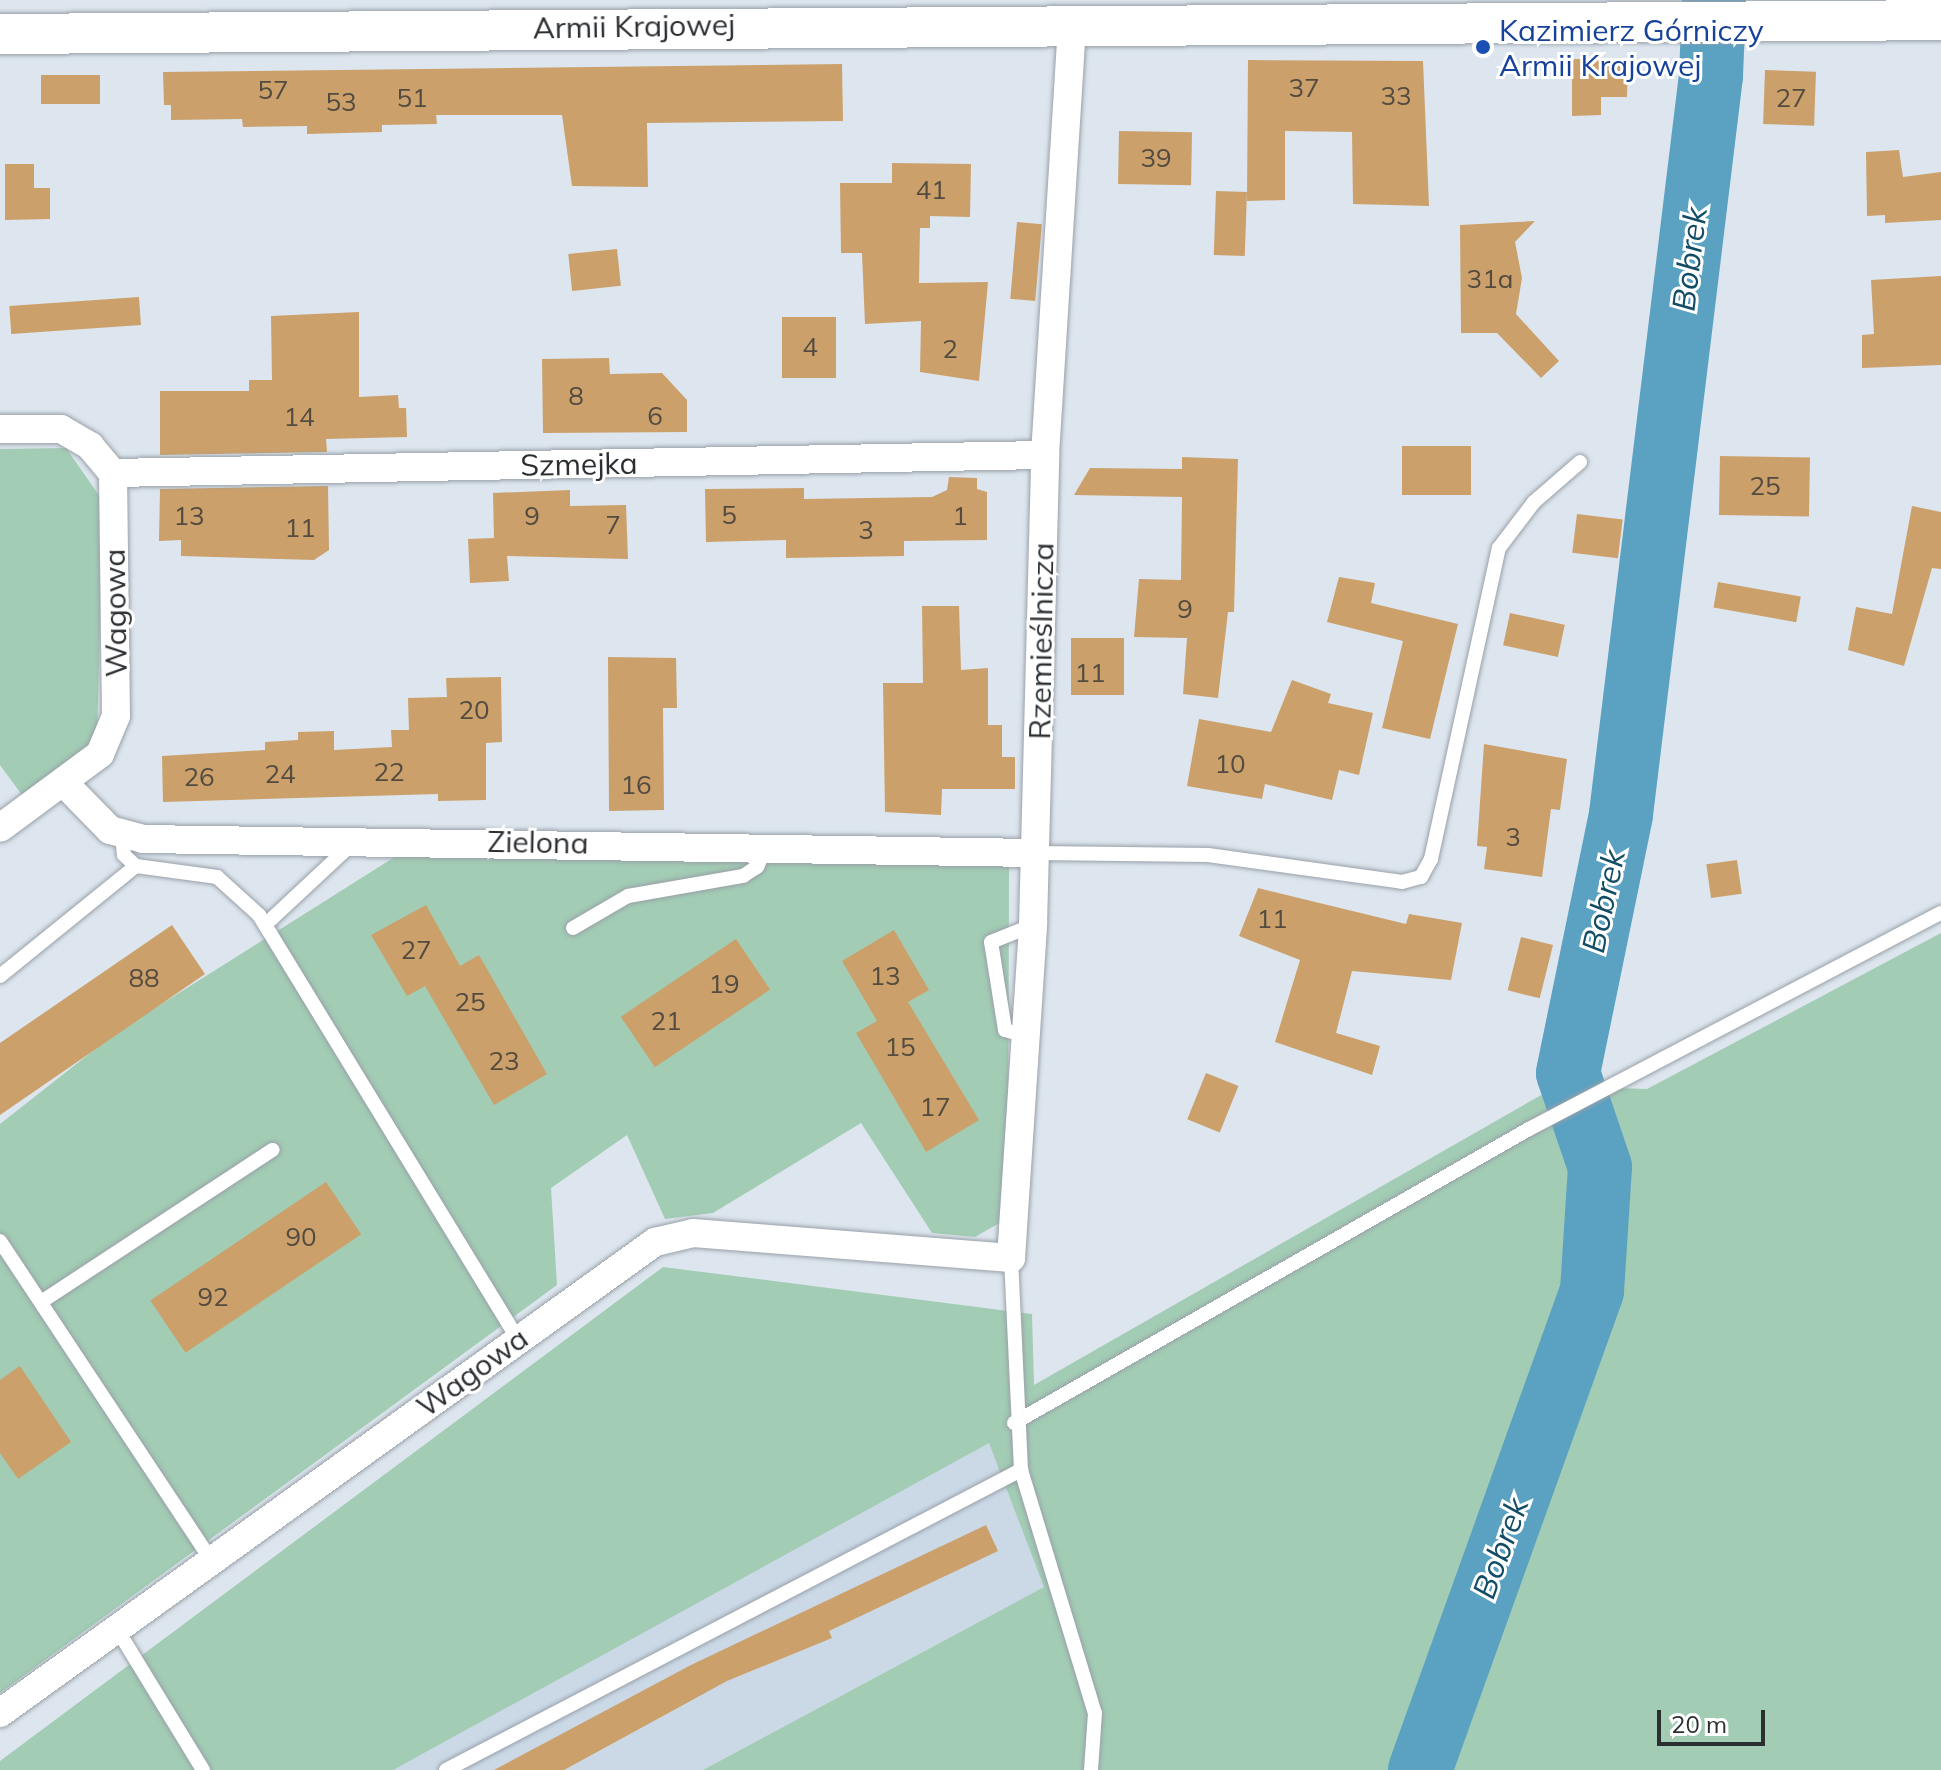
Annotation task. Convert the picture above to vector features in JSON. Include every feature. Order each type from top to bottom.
[{"type":"street","name":"Armii Krajowej","points":[[0,34],[1072,24],[1549,11],[1678,21],[1941,20]]},
{"type":"street","name":"Rzemieślnicza","points":[[1011,1258],[1033,925],[1045,455],[1072,24]]},
{"type":"street","points":[[0,429],[61,429],[90,446],[113,473]]},
{"type":"street","name":"Szmejka","points":[[113,473],[1045,455]]},
{"type":"street","name":"Wagowa","points":[[0,828],[100,754],[116,716],[113,473]]},
{"type":"street","points":[[63,782],[116,833]]},
{"type":"street","name":"Zielona","points":[[116,833],[1035,853]]},
{"type":"street","name":"Wagowa","points":[[0,1713],[655,1242],[693,1233],[1011,1258]]},
{"type":"lane","points":[[1035,853],[1208,855],[1402,882],[1421,877],[1431,859],[1499,548],[1534,502],[1580,462]]},
{"type":"lane","points":[[116,833],[124,855],[136,866],[217,877],[265,925],[518,1339]]},
{"type":"lane","points":[[265,925],[356,839]]},
{"type":"lane","points":[[573,928],[628,896],[743,876],[757,867],[766,845]]},
{"type":"lane","points":[[0,976],[136,866]]},
{"type":"lane","points":[[1014,1423],[1529,1129],[1628,1080],[1941,913]]},
{"type":"lane","points":[[1025,1036],[1005,1030],[991,942],[1033,925]]},
{"type":"lane","points":[[41,1302],[272,1150]]},
{"type":"lane","points":[[0,1241],[211,1560]]},
{"type":"lane","points":[[1011,1258],[1014,1423],[1021,1470],[1095,1713],[1091,1770]]},
{"type":"lane","points":[[446,1770],[1021,1470]]},
{"type":"lane","points":[[117,1629],[203,1770]]},
{"type":"shaded area","points":[[990,1442],[1044,1587],[703,1770],[392,1770],[687,1602]]},
{"type":"green space","points":[[66,448],[103,501],[97,742],[22,795],[0,765],[0,449]]},
{"type":"green space","points":[[401,853],[1009,865],[1008,1218],[975,1237],[932,1233],[861,1123],[713,1213],[665,1219],[627,1135],[551,1188],[557,1285],[0,1693],[0,1124],[117,1032]]},
{"type":"green space","points":[[1941,933],[1941,1770],[703,1770],[1044,1587],[989,1443],[393,1770],[0,1770],[0,1761],[663,1267],[1032,1314],[1034,1385],[1557,1086],[1647,1089]]},
{"type":"building","points":[[1572,59],[1628,60],[1627,97],[1601,97],[1601,115],[1572,116]]},
{"type":"building","points":[[1248,60],[1423,61],[1429,206],[1353,204],[1352,132],[1285,131],[1285,200],[1247,201]]},
{"type":"building","points":[[842,64],[843,121],[647,123],[648,187],[572,186],[562,115],[436,115],[437,124],[382,125],[382,132],[307,134],[307,126],[243,127],[242,119],[171,120],[171,105],[164,105],[163,72]]},
{"type":"building","points":[[1765,70],[1816,72],[1814,126],[1763,124]]},
{"type":"building","points":[[41,75],[100,75],[100,104],[41,104]]},
{"type":"building","points":[[1119,131],[1192,132],[1191,185],[1118,184]]},
{"type":"building","points":[[1899,150],[1903,177],[1941,172],[1941,220],[1885,223],[1885,215],[1867,216],[1866,152]]},
{"type":"building","points":[[892,163],[971,164],[970,217],[930,216],[930,228],[920,228],[919,283],[988,282],[979,381],[920,372],[921,321],[865,324],[862,253],[841,253],[840,183],[892,183]]},
{"type":"building","points":[[5,164],[34,164],[34,188],[50,188],[50,219],[5,220]]},
{"type":"building","points":[[1216,191],[1247,192],[1245,256],[1214,255]]},
{"type":"building","points":[[1535,221],[1515,242],[1522,278],[1516,314],[1559,361],[1541,378],[1497,333],[1461,333],[1460,225]]},
{"type":"building","points":[[1017,222],[1042,224],[1035,301],[1010,299]]},
{"type":"building","points":[[617,249],[621,286],[572,291],[568,254]]},
{"type":"building","points":[[1941,276],[1941,365],[1862,368],[1862,335],[1874,334],[1871,280]]},
{"type":"building","points":[[139,297],[141,325],[11,334],[9,306]]},
{"type":"building","points":[[359,312],[359,397],[398,395],[399,408],[406,408],[407,437],[326,439],[327,452],[160,455],[160,391],[249,391],[249,380],[272,380],[271,316]]},
{"type":"building","points":[[782,317],[836,317],[836,378],[782,378]]},
{"type":"building","points":[[609,358],[610,374],[662,373],[687,400],[687,432],[543,433],[542,359]]},
{"type":"building","points":[[1402,446],[1471,446],[1471,495],[1402,495]]},
{"type":"building","points":[[1720,456],[1810,458],[1809,517],[1719,515]]},
{"type":"building","points":[[1182,457],[1238,459],[1234,612],[1228,612],[1218,698],[1183,694],[1187,638],[1134,637],[1139,579],[1181,580],[1182,497],[1074,495],[1090,468],[1182,469]]},
{"type":"building","points":[[949,477],[977,478],[977,489],[987,492],[987,540],[904,541],[904,556],[786,558],[786,540],[706,542],[705,489],[804,488],[804,499],[932,497],[947,490]]},
{"type":"building","points":[[328,486],[329,550],[314,560],[181,556],[181,540],[159,541],[160,489]]},
{"type":"building","points":[[570,490],[570,506],[626,505],[628,559],[507,556],[509,581],[470,583],[468,539],[494,538],[493,493]]},
{"type":"building","points":[[1912,506],[1941,512],[1941,569],[1932,568],[1904,666],[1848,650],[1856,607],[1892,614]]},
{"type":"building","points":[[1577,514],[1623,520],[1618,558],[1572,553]]},
{"type":"building","points":[[1339,577],[1375,583],[1371,603],[1458,624],[1430,739],[1382,728],[1403,641],[1327,622]]},
{"type":"building","points":[[1718,582],[1801,597],[1796,622],[1713,608]]},
{"type":"building","points":[[922,606],[959,606],[961,670],[988,668],[988,725],[1002,725],[1002,757],[1015,757],[1015,789],[942,789],[941,815],[885,812],[883,683],[923,683]]},
{"type":"building","points":[[1510,613],[1565,625],[1558,657],[1503,645]]},
{"type":"building","points":[[1071,638],[1124,638],[1124,695],[1071,695]]},
{"type":"building","points":[[608,657],[676,658],[677,708],[663,708],[664,810],[609,811]]},
{"type":"building","points":[[501,677],[502,742],[486,743],[486,800],[438,801],[438,794],[163,802],[162,756],[265,750],[265,742],[298,740],[298,732],[334,731],[334,750],[392,747],[391,730],[409,730],[408,698],[447,697],[446,678]]},
{"type":"building","points":[[1292,680],[1331,694],[1328,703],[1373,713],[1359,775],[1339,770],[1332,800],[1265,784],[1262,799],[1187,786],[1199,719],[1271,732]]},
{"type":"building","points":[[1484,744],[1567,759],[1560,810],[1551,809],[1542,877],[1484,869],[1487,847],[1477,846]]},
{"type":"building","points":[[1737,860],[1742,894],[1711,898],[1706,864]]},
{"type":"building","points":[[1258,888],[1406,924],[1409,914],[1462,923],[1451,980],[1352,971],[1336,1033],[1380,1046],[1372,1075],[1275,1042],[1300,960],[1239,936]]},
{"type":"building","points":[[426,905],[460,966],[479,955],[547,1074],[494,1105],[425,986],[407,996],[371,935]]},
{"type":"building","points":[[172,925],[205,974],[0,1115],[0,1043]]},
{"type":"building","points":[[894,930],[929,990],[908,1002],[979,1120],[926,1152],[856,1033],[877,1021],[842,961]]},
{"type":"building","points":[[1521,937],[1553,945],[1540,998],[1508,990]]},
{"type":"building","points":[[736,939],[770,990],[655,1067],[621,1017]]},
{"type":"building","points":[[1206,1073],[1238,1086],[1220,1132],[1187,1119]]},
{"type":"building","points":[[326,1182],[361,1234],[185,1353],[150,1301]]},
{"type":"building","points":[[20,1366],[71,1442],[18,1479],[0,1453],[0,1380]]},
{"type":"building","points":[[986,1525],[998,1551],[829,1631],[832,1638],[727,1681],[564,1770],[494,1770],[691,1665]]},
{"type":"waterway","name":"Bobrek","points":[[1420,1770],[1592,1291],[1600,1167],[1568,1073],[1621,814],[1711,76],[1714,0]]},
{"type":"place","name":"Kazimierz Górniczy Armii Krajowej","points":[[1483,47]]}]
